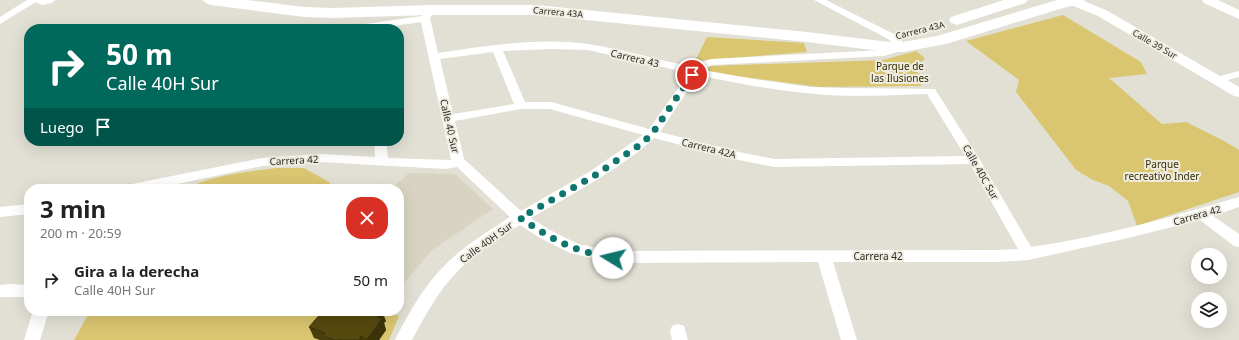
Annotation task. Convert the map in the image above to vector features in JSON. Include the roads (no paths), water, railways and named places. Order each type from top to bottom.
[{"type":"main road","points":[[42,0],[47,0]]},
{"type":"main road","name":"Carrera 43A","points":[[211,0],[304,12],[333,13],[428,14],[536,10],[807,37],[861,45],[940,40],[1073,0]]},
{"type":"main road","points":[[287,0],[352,2],[444,0]]},
{"type":"main road","name":"Carrera 43A","points":[[506,0],[633,8],[723,17],[897,42],[908,34],[952,22],[1020,0]]},
{"type":"street","points":[[0,21],[34,0]]},
{"type":"street","points":[[819,0],[897,42]]},
{"type":"street","name":"Calle 39 Sur","points":[[1073,0],[1102,13],[1239,93]]},
{"type":"street","points":[[1208,0],[1239,15]]},
{"type":"street","name":"Carrera 43A","points":[[384,24],[428,14]]},
{"type":"street","name":"Calle 40 Sur","points":[[428,14],[434,57],[458,161],[520,218]]},
{"type":"street","name":"Carrera 43A","points":[[695,72],[700,66],[711,62],[884,53],[897,42]]},
{"type":"street","name":"Carrera 43","points":[[434,57],[497,50],[554,46],[588,47],[695,72],[812,90],[931,91]]},
{"type":"street","points":[[497,50],[520,106]]},
{"type":"street","name":"Calle 40H Sur","points":[[403,340],[429,294],[453,266],[487,239],[627,155],[652,134],[695,72]]},
{"type":"street","points":[[1217,80],[1239,74]]},
{"type":"street","name":"Calle 40C Sur","points":[[931,91],[974,160],[1028,254]]},
{"type":"street","name":"Carrera 42A","points":[[448,119],[520,106],[551,105],[652,134],[739,156],[774,163],[806,164],[974,160]]},
{"type":"street","points":[[380,146],[382,162]]},
{"type":"street","name":"Carrera 42","points":[[156,184],[262,162],[320,158],[446,165],[454,164],[458,161]]},
{"type":"street","points":[[180,184],[198,175]]},
{"type":"street","name":"Carrera 42","points":[[520,218],[558,242],[575,249],[613,258],[998,256],[1028,254],[1124,235],[1203,215],[1239,202]]},
{"type":"street","points":[[0,212],[24,210]]},
{"type":"street","points":[[1203,215],[1239,242]]},
{"type":"street","points":[[824,256],[849,340]]},
{"type":"street","points":[[0,291],[24,291]]},
{"type":"street","points":[[32,340],[39,316]]},
{"type":"park label","name":"Parque de las Ilusiones","points":[[900,72]]},
{"type":"park label","name":"Parque recreativo Inder","points":[[1162,170]]}]
